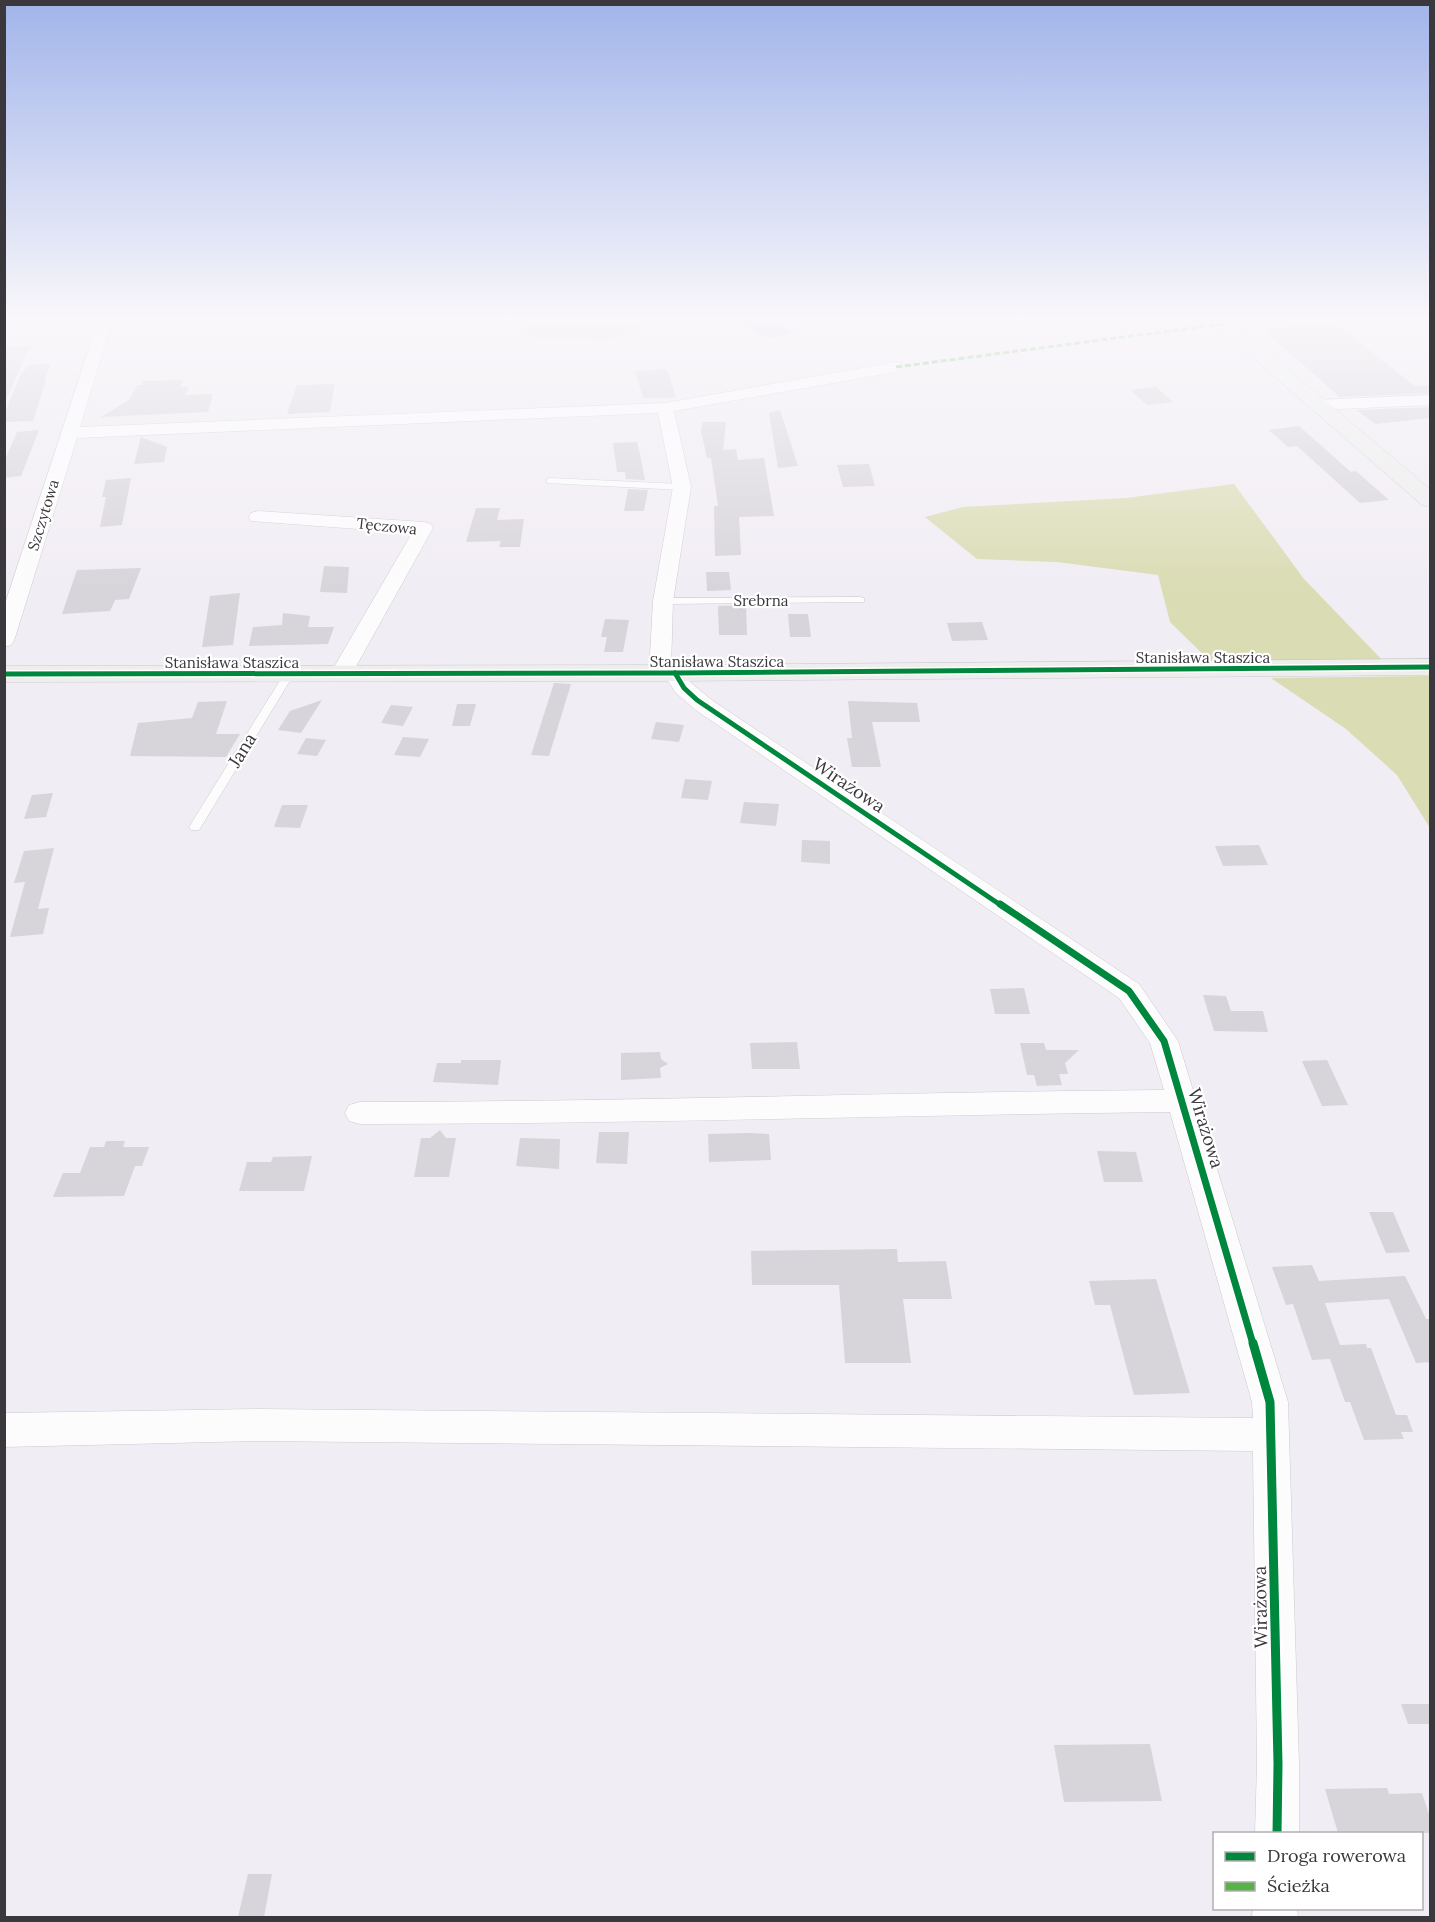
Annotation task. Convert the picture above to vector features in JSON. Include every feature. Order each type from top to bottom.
[{"type":"street","name":"Szczytowa","points":[[4,641],[75,411]]},
{"type":"street","points":[[68,433],[615,411]]},
{"type":"street","points":[[666,411],[682,487],[663,601],[668,673]]},
{"type":"street","points":[[1325,411],[1431,500]]},
{"type":"street","name":"Tęczowa","points":[[258,517],[424,528],[341,674]]},
{"type":"street","name":"Stanisława Staszica","points":[[4,674],[668,673],[1431,667]]},
{"type":"street","name":"Wirażowa","points":[[668,673],[686,691],[728,721],[1129,991],[1164,1041],[1270,1402],[1278,1764],[1277,1832]]},
{"type":"street","points":[[360,1113],[492,1113],[944,1103],[1182,1101]]},
{"type":"street","points":[[4,1430],[269,1425],[1271,1435]]},
{"type":"lane","points":[[550,481],[682,487]]},
{"type":"lane","name":"Srebrna","points":[[663,601],[860,600]]},
{"type":"lane","name":"Jana","points":[[195,827],[289,674]]},
{"type":"green space","points":[[1234,484],[1304,579],[1386,664],[1216,667],[1170,622],[1158,575],[1057,562],[977,559],[925,517],[963,507],[1126,498]]},
{"type":"green space","points":[[1430,676],[1430,828],[1397,775],[1346,729],[1271,678]]},
{"type":"building","points":[[6,411],[36,411],[33,421],[4,422]]},
{"type":"building","points":[[111,411],[208,411],[208,412],[101,417]]},
{"type":"building","points":[[288,411],[330,411],[330,412],[287,414]]},
{"type":"building","points":[[780,411],[798,466],[778,468],[769,413]]},
{"type":"building","points":[[1358,411],[1431,411],[1431,418],[1375,424]]},
{"type":"building","points":[[703,422],[726,422],[723,450],[736,449],[738,460],[764,458],[774,516],[739,517],[741,555],[715,556],[714,506],[718,506],[711,458],[707,458],[701,431]]},
{"type":"building","points":[[1299,426],[1351,472],[1356,471],[1389,500],[1360,503],[1297,446],[1288,447],[1269,430]]},
{"type":"building","points":[[39,430],[21,476],[4,478],[4,462],[17,432]]},
{"type":"building","points":[[141,437],[167,447],[164,462],[134,464]]},
{"type":"building","points":[[637,442],[645,480],[626,479],[625,472],[617,472],[613,443]]},
{"type":"building","points":[[869,464],[875,486],[843,487],[837,465]]},
{"type":"building","points":[[131,478],[122,525],[100,527],[106,497],[102,497],[106,480]]},
{"type":"building","points":[[628,489],[648,490],[644,511],[624,511]]},
{"type":"building","points":[[476,508],[500,508],[497,520],[524,519],[520,547],[499,547],[501,541],[466,542]]},
{"type":"building","points":[[324,566],[349,567],[347,593],[320,592]]},
{"type":"building","points":[[141,568],[129,599],[115,600],[110,611],[62,614],[77,570]]},
{"type":"building","points":[[706,572],[729,572],[731,590],[707,591]]},
{"type":"building","points":[[240,593],[233,645],[202,647],[210,596]]},
{"type":"building","points":[[746,605],[747,635],[719,635],[718,606]]},
{"type":"building","points":[[283,613],[310,616],[308,627],[334,627],[328,644],[249,646],[253,627],[282,625]]},
{"type":"building","points":[[788,614],[808,614],[811,637],[790,637]]},
{"type":"building","points":[[605,619],[629,620],[623,652],[604,652],[607,637],[601,637]]},
{"type":"building","points":[[982,622],[988,640],[952,641],[947,623]]},
{"type":"building","points":[[554,683],[571,684],[549,756],[531,755]]},
{"type":"building","points":[[322,700],[301,733],[278,730],[290,711]]},
{"type":"building","points":[[227,701],[216,734],[240,734],[226,757],[130,756],[138,723],[192,718],[198,702]]},
{"type":"building","points":[[848,701],[917,703],[920,722],[872,722],[881,767],[852,767],[847,738],[852,738]]},
{"type":"building","points":[[457,704],[476,704],[470,726],[452,726]]},
{"type":"building","points":[[391,705],[413,707],[403,726],[381,723]]},
{"type":"building","points":[[656,722],[684,725],[679,742],[651,739]]},
{"type":"building","points":[[403,737],[429,739],[420,757],[394,755]]},
{"type":"building","points":[[306,738],[326,740],[317,756],[297,754]]},
{"type":"building","points":[[685,779],[712,781],[708,800],[681,798]]},
{"type":"building","points":[[53,793],[46,817],[24,819],[32,795]]},
{"type":"building","points":[[744,802],[779,804],[776,826],[740,823]]},
{"type":"building","points":[[282,805],[308,805],[300,828],[274,827]]},
{"type":"building","points":[[802,840],[830,841],[830,864],[801,862]]},
{"type":"building","points":[[1259,845],[1268,865],[1223,866],[1215,846]]},
{"type":"building","points":[[54,848],[38,909],[49,908],[43,934],[10,937],[25,882],[14,883],[24,851]]},
{"type":"building","points":[[1024,988],[1030,1014],[995,1014],[990,989]]},
{"type":"building","points":[[1203,995],[1226,996],[1231,1011],[1263,1011],[1268,1032],[1214,1031]]},
{"type":"building","points":[[797,1042],[800,1069],[752,1069],[750,1043]]},
{"type":"building","points":[[1020,1043],[1044,1043],[1046,1050],[1079,1050],[1065,1063],[1068,1074],[1059,1074],[1062,1085],[1037,1086],[1034,1075],[1027,1075]]},
{"type":"building","points":[[660,1052],[661,1059],[668,1064],[660,1068],[661,1078],[621,1080],[621,1053]]},
{"type":"building","points":[[461,1060],[501,1060],[498,1085],[433,1082],[437,1063],[461,1063]]},
{"type":"building","points":[[1327,1060],[1348,1105],[1322,1106],[1302,1061]]},
{"type":"building","points":[[440,1130],[446,1138],[456,1138],[449,1177],[414,1177],[421,1138],[430,1138]]},
{"type":"building","points":[[599,1132],[629,1132],[627,1164],[596,1163]]},
{"type":"building","points":[[708,1134],[769,1134],[771,1160],[709,1162]]},
{"type":"building","points":[[520,1138],[560,1139],[559,1169],[516,1166]]},
{"type":"building","points":[[106,1141],[125,1141],[123,1147],[149,1147],[142,1166],[135,1166],[124,1196],[53,1197],[63,1173],[80,1173],[90,1147],[104,1147]]},
{"type":"building","points":[[1097,1151],[1136,1152],[1143,1182],[1104,1182]]},
{"type":"building","points":[[312,1156],[304,1191],[239,1191],[247,1162],[271,1162],[273,1157]]},
{"type":"building","points":[[1369,1212],[1393,1212],[1410,1252],[1386,1253]]},
{"type":"building","points":[[897,1249],[898,1262],[946,1261],[952,1299],[903,1299],[911,1363],[845,1363],[839,1285],[752,1285],[751,1251]]},
{"type":"building","points":[[1312,1265],[1319,1281],[1405,1276],[1426,1319],[1431,1319],[1431,1362],[1416,1363],[1389,1299],[1325,1303],[1340,1345],[1366,1344],[1367,1348],[1371,1348],[1396,1415],[1407,1415],[1413,1432],[1401,1432],[1404,1439],[1364,1440],[1350,1402],[1345,1402],[1330,1359],[1312,1360],[1293,1304],[1286,1305],[1272,1267]]},
{"type":"building","points":[[1156,1279],[1190,1393],[1134,1395],[1110,1305],[1095,1305],[1089,1281]]},
{"type":"building","points":[[1401,1704],[1431,1704],[1431,1724],[1408,1724]]},
{"type":"building","points":[[1150,1744],[1162,1801],[1064,1802],[1054,1745]]},
{"type":"building","points":[[1387,1788],[1389,1794],[1422,1793],[1431,1820],[1431,1833],[1338,1832],[1325,1789]]},
{"type":"building","points":[[248,1874],[272,1874],[264,1917],[238,1917]]},
{"type":"cycle path","points":[[4,674],[675,673],[1430,667]]},
{"type":"cycle path","points":[[675,673],[684,688],[705,706],[1129,991],[1164,1041],[1270,1402],[1278,1764],[1277,1832]]}]
